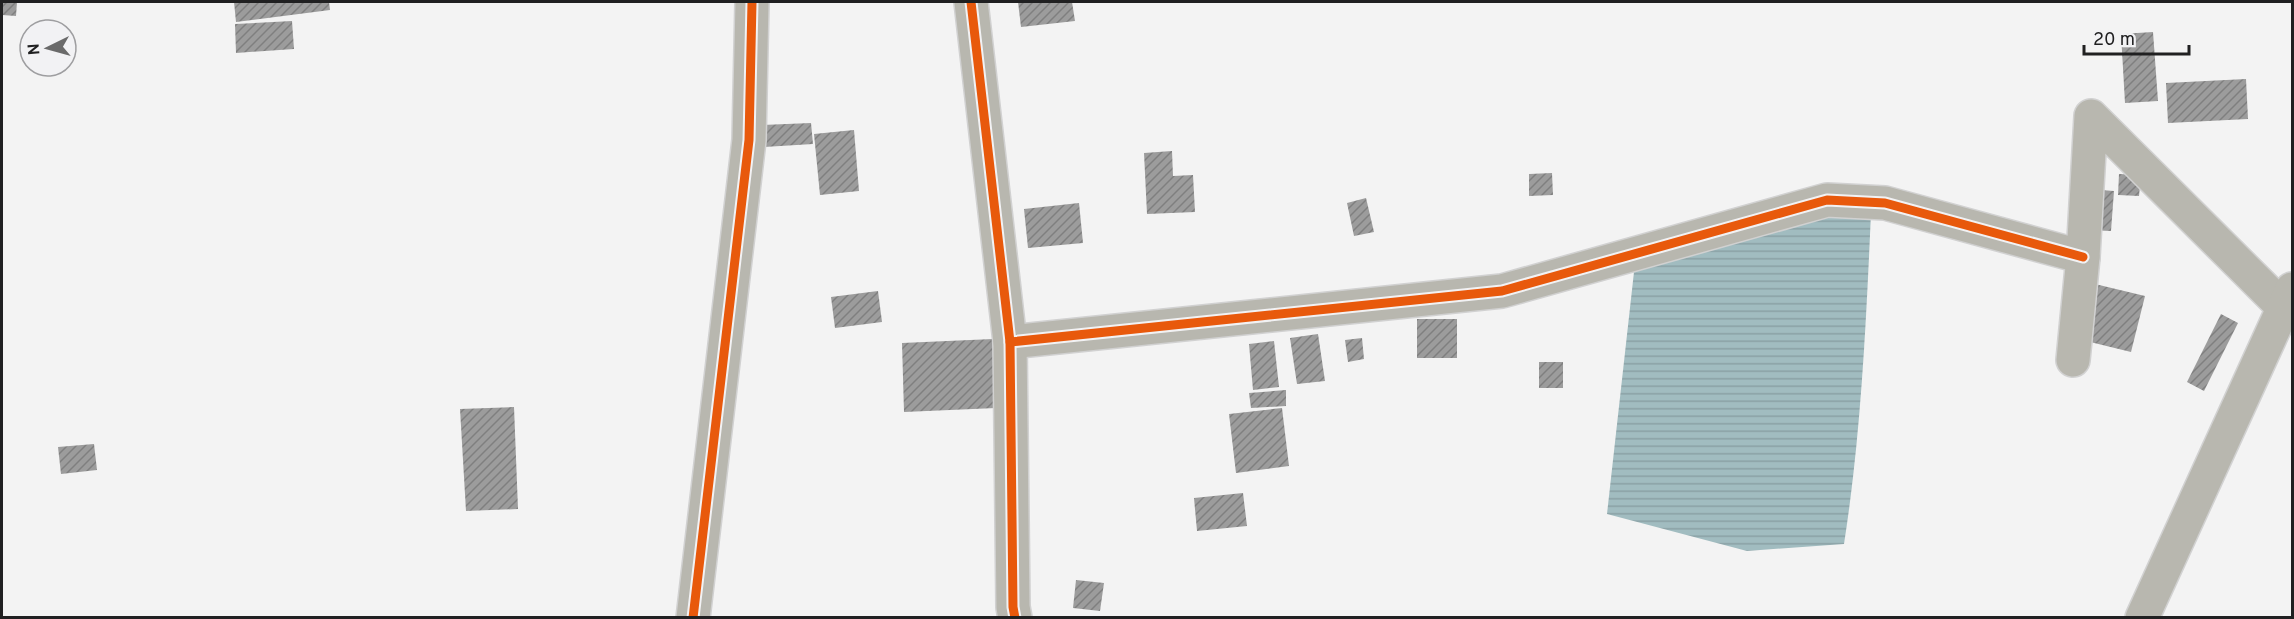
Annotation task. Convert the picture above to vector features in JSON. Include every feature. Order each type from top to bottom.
[{"type":"street","points":[[693,618],[749,140],[752,2]]},
{"type":"street","points":[[971,2],[1010,342],[1013,607],[1015,618]]},
{"type":"street","points":[[2073,360],[2083,257],[2091,116],[2288,298],[2142,618]]},
{"type":"street","points":[[1010,342],[1502,291],[1827,200],[1885,203],[2083,257]]},
{"type":"water","points":[[1871,213],[1859,421],[1844,544],[1747,551],[1607,514],[1635,263],[1784,222]]},
{"type":"building","points":[[2,2],[17,2],[16,16],[2,15]]},
{"type":"building","points":[[234,2],[329,2],[330,10],[236,22]]},
{"type":"building","points":[[1018,2],[1072,2],[1075,21],[1021,27]]},
{"type":"building","points":[[292,21],[294,49],[236,53],[235,24]]},
{"type":"building","points":[[2153,32],[2158,101],[2125,103],[2121,34]]},
{"type":"building","points":[[2246,79],[2248,119],[2168,123],[2166,83]]},
{"type":"building","points":[[811,123],[813,144],[764,147],[762,125]]},
{"type":"building","points":[[854,130],[859,191],[820,195],[814,134]]},
{"type":"building","points":[[1172,151],[1173,176],[1193,175],[1195,212],[1147,214],[1144,153]]},
{"type":"building","points":[[1552,173],[1553,195],[1529,196],[1529,174]]},
{"type":"building","points":[[2119,174],[2141,175],[2139,196],[2118,195]]},
{"type":"building","points":[[2088,189],[2114,191],[2111,231],[2086,230]]},
{"type":"building","points":[[1366,198],[1374,232],[1354,236],[1347,203]]},
{"type":"building","points":[[1079,203],[1083,243],[1028,248],[1024,209]]},
{"type":"building","points":[[2095,284],[2145,296],[2131,352],[2082,340]]},
{"type":"building","points":[[878,291],[882,322],[835,328],[831,297]]},
{"type":"building","points":[[2221,314],[2238,323],[2204,391],[2187,382]]},
{"type":"building","points":[[1417,319],[1457,319],[1457,358],[1417,358]]},
{"type":"building","points":[[1318,334],[1325,381],[1297,384],[1290,338]]},
{"type":"building","points":[[1362,338],[1364,359],[1348,362],[1345,340]]},
{"type":"building","points":[[993,339],[996,408],[904,412],[902,343]]},
{"type":"building","points":[[1274,341],[1279,387],[1253,390],[1249,344]]},
{"type":"building","points":[[1539,362],[1563,362],[1563,388],[1539,388]]},
{"type":"building","points":[[1286,390],[1286,406],[1251,408],[1249,393]]},
{"type":"building","points":[[514,407],[518,509],[466,511],[460,409]]},
{"type":"building","points":[[1282,408],[1289,466],[1236,473],[1229,414]]},
{"type":"building","points":[[94,444],[97,470],[61,474],[58,447]]},
{"type":"building","points":[[1243,493],[1247,526],[1197,531],[1194,498]]},
{"type":"building","points":[[1076,580],[1104,583],[1100,611],[1073,608]]},
{"type":"cycle path","points":[[693,618],[749,140],[752,2]]},
{"type":"cycle path","points":[[971,2],[1010,342],[1013,607],[1015,618]]},
{"type":"cycle path","points":[[1010,342],[1502,291],[1827,200],[1885,203],[2083,257]]}]
